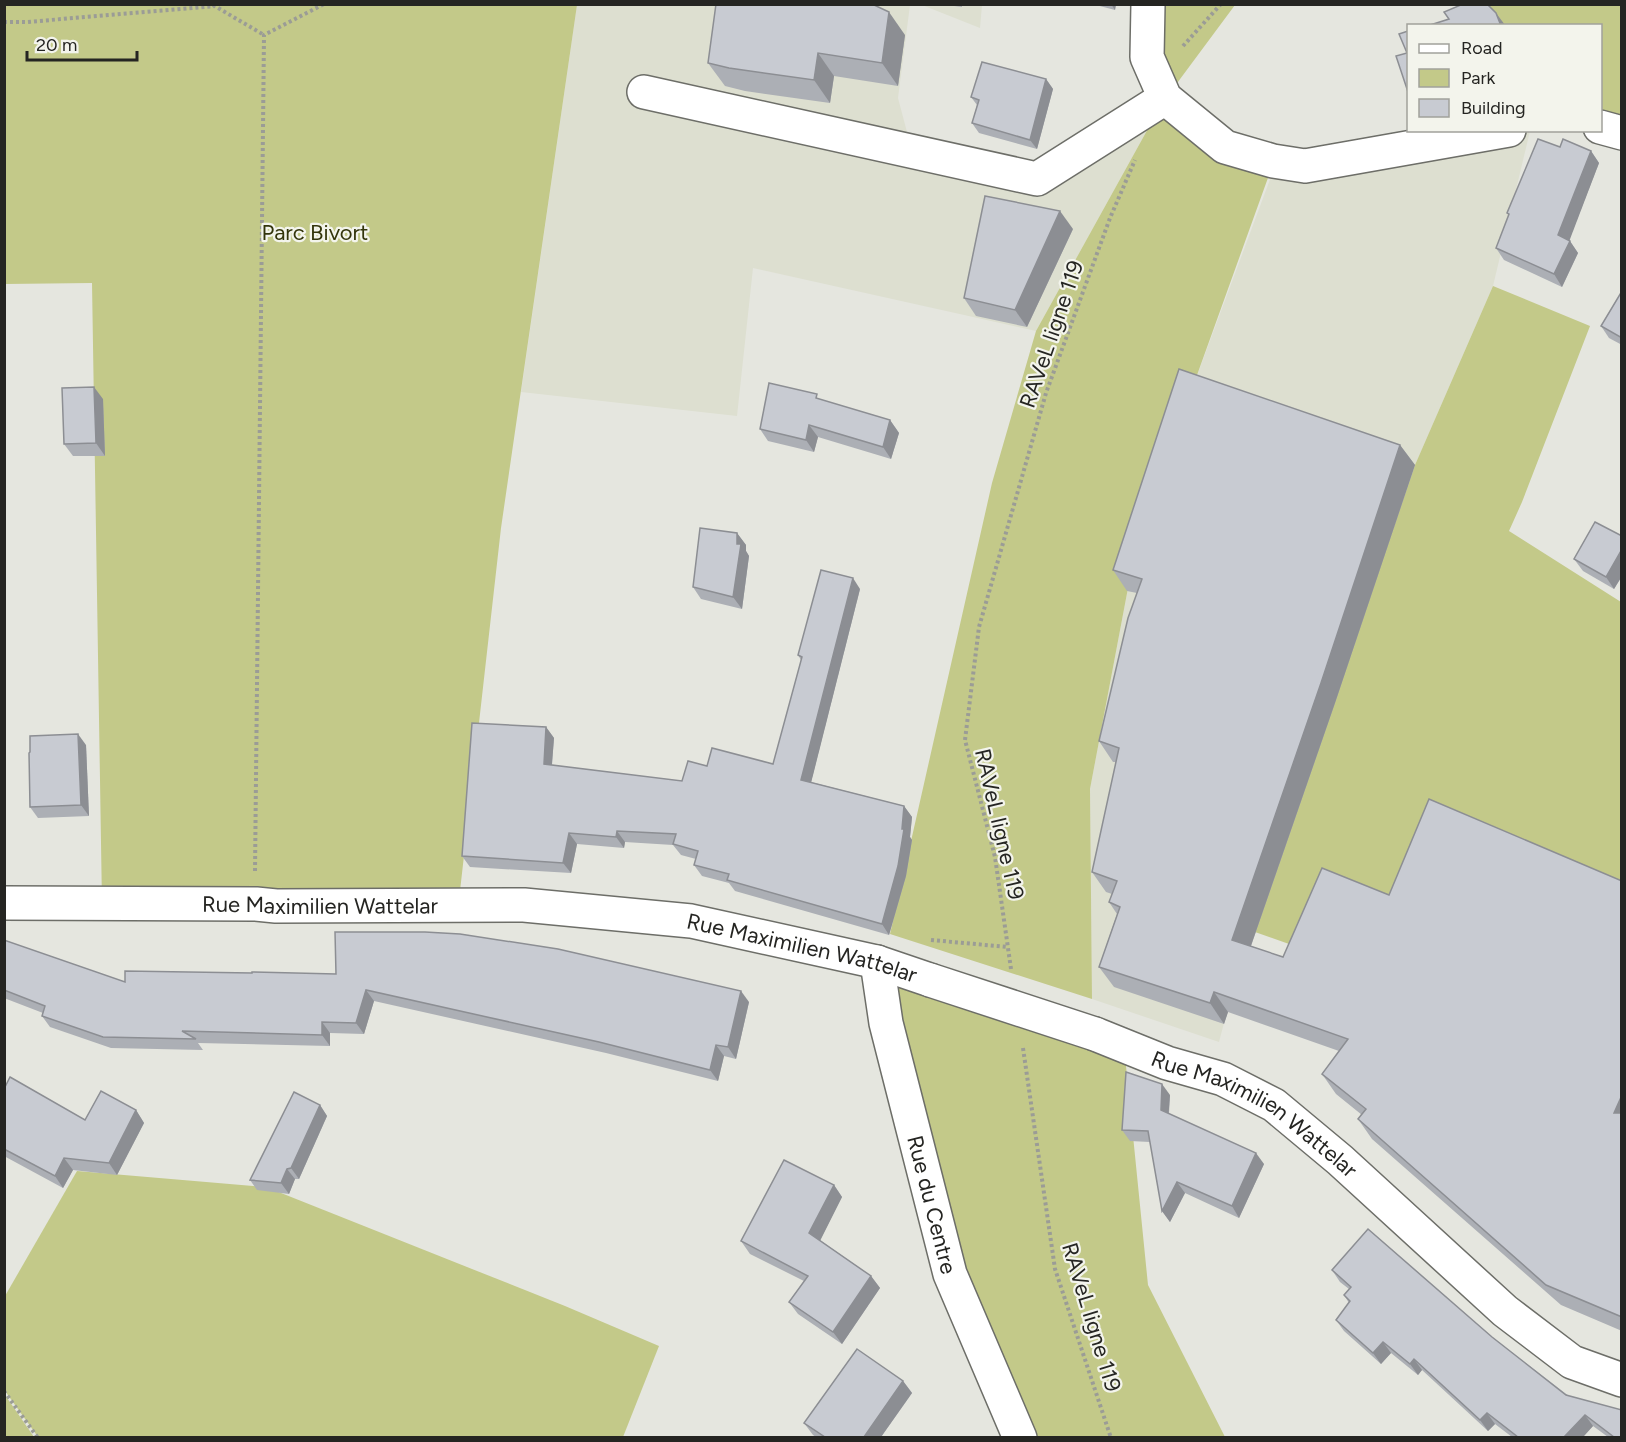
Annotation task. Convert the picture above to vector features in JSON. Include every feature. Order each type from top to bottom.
[{"type":"street","points":[[1148,4],[1147,57],[1166,98],[1225,147],[1273,161],[1305,166],[1498,132]]},
{"type":"street","points":[[644,92],[1037,179],[1166,98]]},
{"type":"street","points":[[1602,128],[1622,133]]},
{"type":"street","name":"Rue Maximilien Wattelar","points":[[4,903],[276,906],[524,905],[691,921],[877,962],[1095,1034],[1167,1063],[1223,1079],[1274,1105],[1340,1160],[1505,1311],[1572,1362],[1622,1380]]},
{"type":"street","name":"Rue du Centre","points":[[877,962],[885,1023],[950,1274],[1020,1437]]},
{"type":"path","points":[[264,35],[324,4]]},
{"type":"path","points":[[1166,98],[1176,54],[1221,4]]},
{"type":"path","points":[[4,22],[27,22],[214,5],[264,35]]},
{"type":"path","points":[[256,904],[264,35]]},
{"type":"path","name":"RAVeL ligne 119","points":[[1012,970],[995,857],[964,740],[978,627],[1046,393],[1110,218],[1139,150]]},
{"type":"path","name":"RAVeL ligne 119","points":[[1022,1039],[1055,1269],[1112,1437]]},
{"type":"path","points":[[4,1391],[38,1437]]},
{"type":"shaded area","points":[[577,5],[910,5],[898,98],[912,151],[1037,179],[1165,98],[1036,331],[753,268],[737,416],[521,392]]},
{"type":"shaded area","points":[[922,5],[982,5],[980,28]]},
{"type":"shaded area","points":[[1506,132],[1530,132],[1493,286],[1415,465],[1219,1042],[1092,999],[1090,789],[1128,588],[1192,389],[1272,174]]},
{"type":"green space","name":"Parc Bivort","points":[[4,5],[577,5],[501,528],[460,891],[102,904],[92,283],[5,284]]},
{"type":"green space","points":[[1150,5],[1235,5],[1166,98],[1269,175],[1192,389],[1128,588],[1090,789],[1092,999],[890,934],[992,483],[1036,331],[1165,98]]},
{"type":"green space","points":[[1469,5],[1621,5],[1621,133],[1602,127],[1602,24],[1486,24]]},
{"type":"green space","points":[[1493,286],[1590,326],[1509,531],[1621,602],[1621,895],[1382,977],[1255,932],[1415,465]]},
{"type":"green space","points":[[877,962],[1124,1046],[1148,1285],[1225,1437],[1022,1437],[917,1148]]},
{"type":"green space","points":[[77,1171],[266,1187],[565,1306],[659,1346],[623,1437],[38,1437],[5,1391],[5,1296]]},
{"type":"green space","points":[[5,1395],[34,1437],[5,1437]]},
{"type":"building","points":[[716,4],[872,4],[889,12],[882,63],[818,53],[814,80],[708,63]]},
{"type":"building","points":[[1463,4],[1487,4],[1496,13],[1500,24],[1433,24],[1449,19],[1444,12]]},
{"type":"building","points":[[1407,31],[1407,53],[1399,34]]},
{"type":"building","points":[[1407,53],[1407,89],[1396,56]]},
{"type":"building","points":[[982,62],[1046,79],[1030,140],[972,123],[979,100],[971,97]]},
{"type":"building","points":[[1538,139],[1560,147],[1563,139],[1591,151],[1558,235],[1570,241],[1554,274],[1496,248],[1509,214],[1507,213]]},
{"type":"building","points":[[985,196],[1060,211],[1015,310],[964,298]]},
{"type":"building","points":[[1622,291],[1622,338],[1601,326]]},
{"type":"building","points":[[1179,369],[1400,445],[1232,940],[1283,957],[1322,868],[1389,895],[1429,799],[1622,881],[1622,1095],[1614,1113],[1622,1113],[1622,1317],[1546,1285],[1358,1119],[1366,1109],[1322,1074],[1348,1039],[1214,992],[1210,1003],[1099,967],[1120,907],[1109,902],[1117,881],[1092,872],[1119,748],[1099,741],[1128,618],[1142,579],[1113,570]]},
{"type":"building","points":[[769,383],[817,394],[816,398],[890,420],[883,447],[809,425],[806,440],[760,429]]},
{"type":"building","points":[[94,387],[96,443],[64,444],[62,388]]},
{"type":"building","points":[[1595,522],[1622,536],[1622,549],[1606,577],[1574,559]]},
{"type":"building","points":[[700,528],[737,533],[737,544],[741,544],[733,597],[693,587]]},
{"type":"building","points":[[821,570],[853,578],[801,780],[904,806],[902,829],[904,829],[898,866],[882,924],[727,880],[729,874],[694,865],[698,851],[673,844],[676,834],[617,831],[616,837],[569,833],[563,863],[462,856],[472,723],[546,727],[544,764],[682,781],[688,761],[707,766],[712,748],[773,764],[802,657],[798,655]]},
{"type":"building","points":[[78,734],[81,805],[30,807],[30,736]]},
{"type":"building","points":[[335,932],[460,934],[558,949],[741,991],[728,1047],[716,1045],[710,1070],[599,1042],[366,990],[356,1023],[322,1022],[322,1035],[182,1031],[196,1039],[103,1037],[42,1016],[45,1006],[4,990],[4,940],[125,982],[125,971],[336,974]]},
{"type":"building","points":[[1126,1072],[1162,1084],[1161,1110],[1256,1153],[1232,1206],[1177,1182],[1162,1211],[1148,1131],[1122,1130]]},
{"type":"building","points":[[10,1077],[85,1120],[101,1091],[136,1110],[109,1163],[64,1158],[55,1176],[4,1149],[4,1089]]},
{"type":"building","points":[[294,1092],[320,1105],[291,1168],[287,1169],[281,1183],[250,1180]]},
{"type":"building","points":[[784,1160],[834,1185],[809,1233],[871,1276],[833,1332],[789,1302],[808,1276],[741,1241]]},
{"type":"building","points":[[1368,1229],[1492,1337],[1566,1395],[1622,1410],[1622,1437],[1614,1437],[1585,1415],[1564,1437],[1518,1437],[1487,1413],[1480,1420],[1414,1359],[1410,1364],[1383,1342],[1373,1353],[1336,1320],[1350,1301],[1344,1295],[1351,1287],[1332,1270]]},
{"type":"building","points":[[857,1349],[903,1381],[864,1437],[825,1437],[804,1423]]}]
